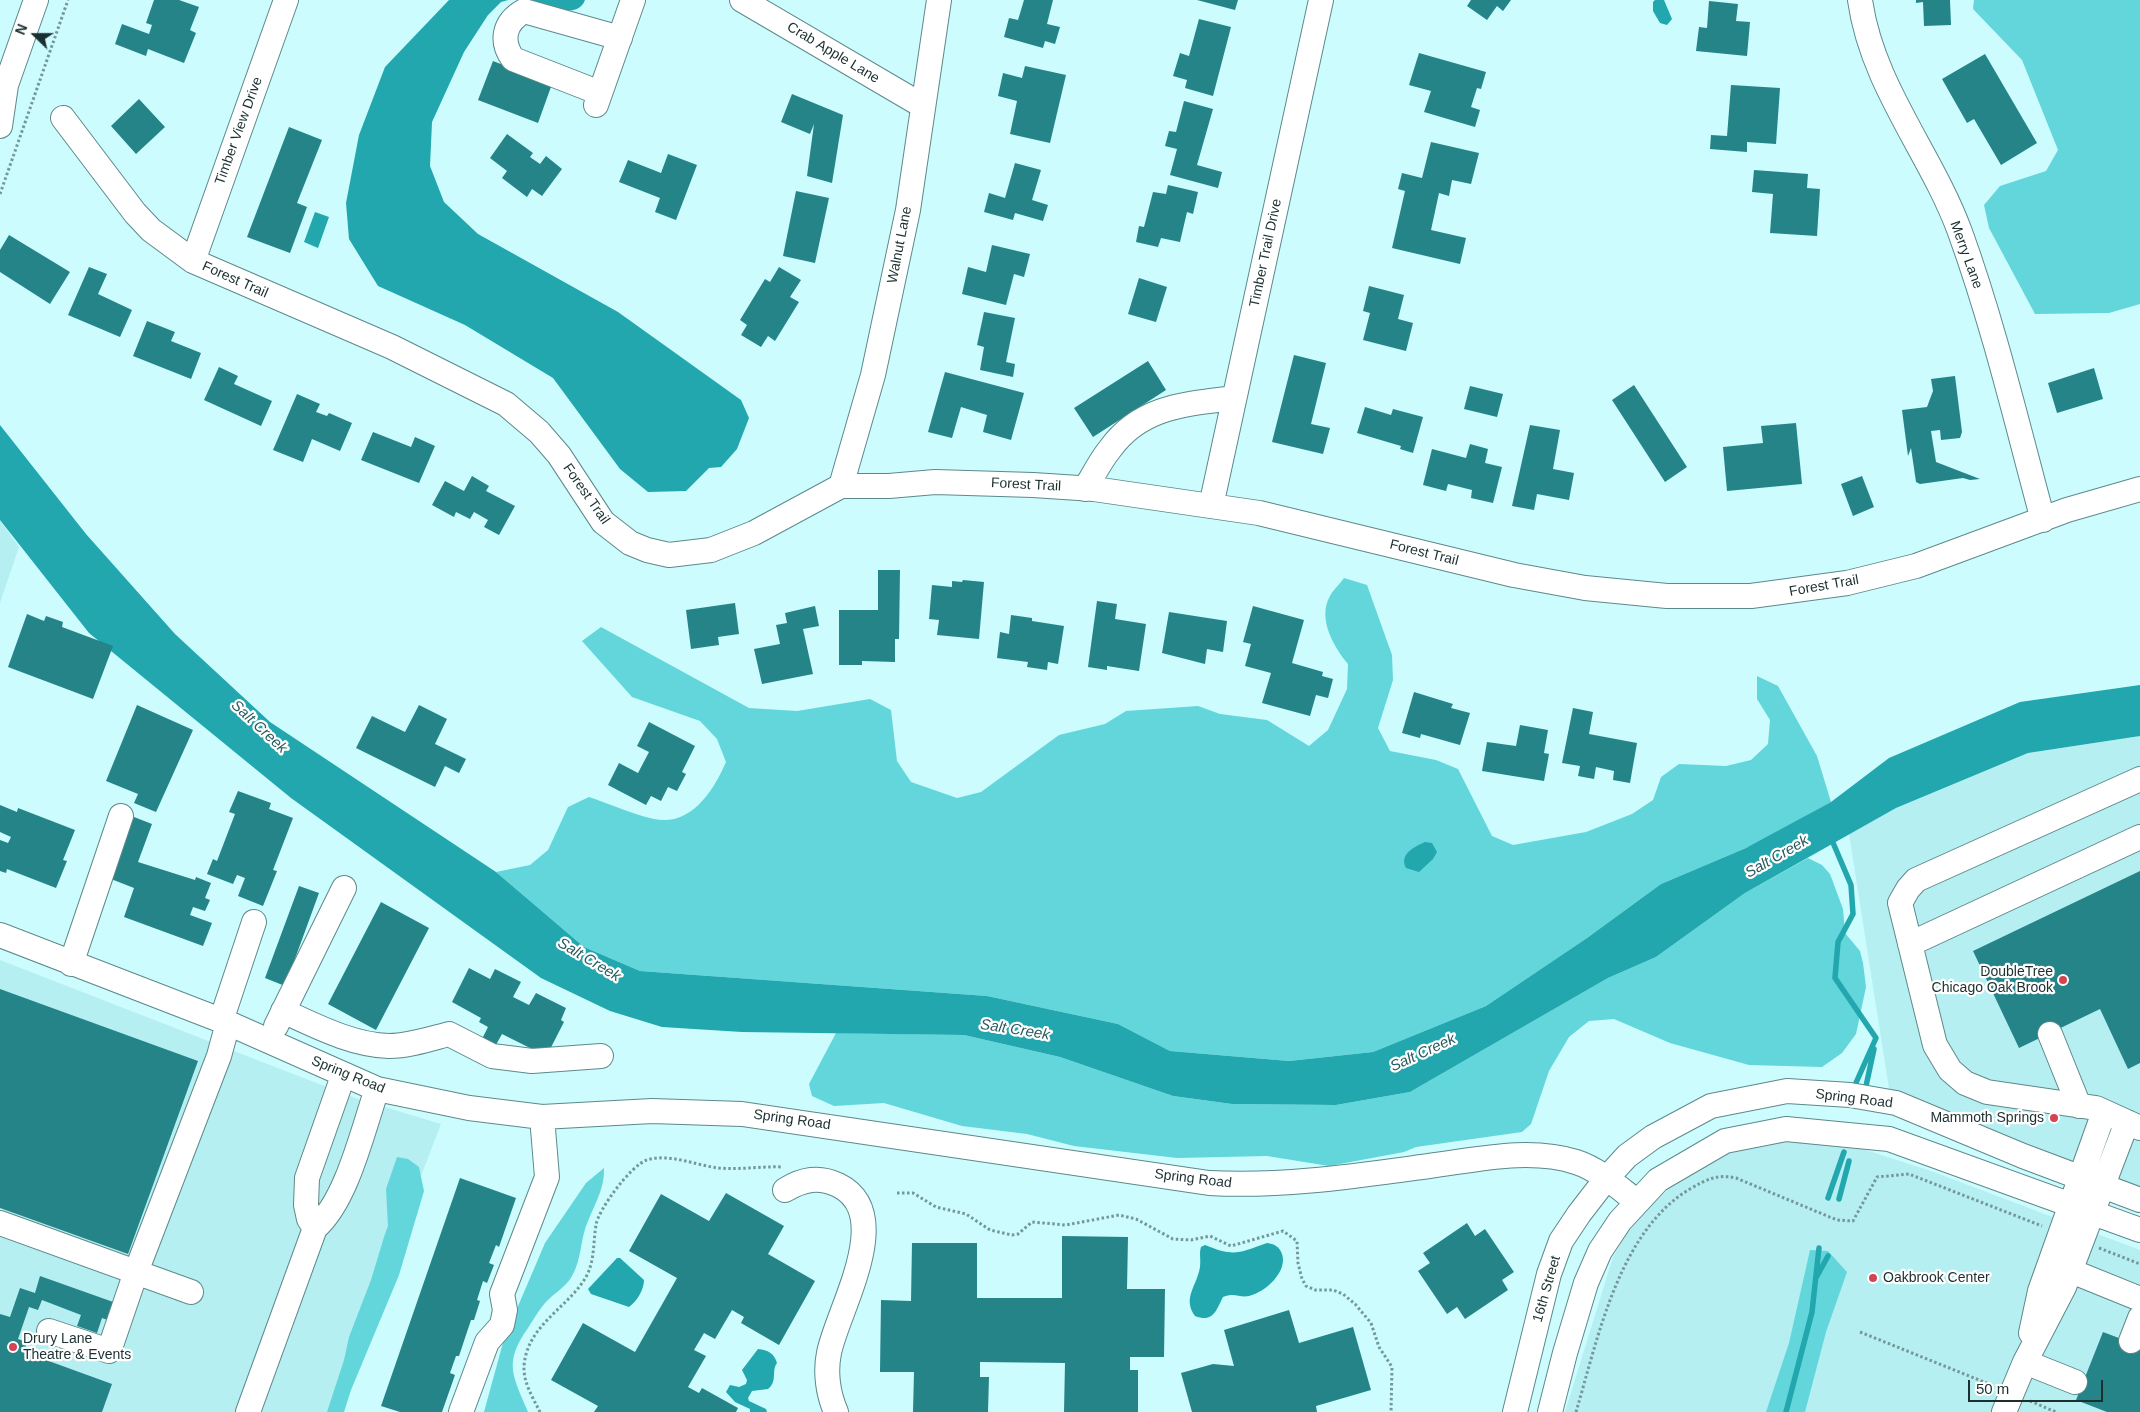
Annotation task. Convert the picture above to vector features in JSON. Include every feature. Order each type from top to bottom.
[{"type":"street","points":[[0,126],[6,85],[36,0]]},
{"type":"street","name":"Timber View Drive","points":[[193,261],[286,0]]},
{"type":"street","points":[[620,38],[524,12],[515,16],[505,34],[506,48],[513,58],[598,99],[620,38],[633,0]]},
{"type":"street","name":"Crab Apple Lane","points":[[742,0],[923,106]]},
{"type":"street","name":"Walnut Lane","points":[[842,486],[881,342],[908,210],[939,0]]},
{"type":"street","name":"Timber Trail Drive","points":[[1211,506],[1321,0]]},
{"type":"street","name":"Merry Lane","points":[[1860,0],[1867,32],[1881,75],[1959,231],[1987,316],[2043,520]]},
{"type":"street","name":"Forest Trail","points":[[63,118],[135,213],[152,230],[193,261],[392,346],[506,404],[539,432],[559,455],[603,522],[618,535],[647,550],[669,554],[711,550],[754,533],[842,486],[889,486],[934,482],[1033,485],[1085,489],[1259,513],[1545,581],[1625,594],[1701,597],[1793,592],[1847,584],[1916,566],[2068,510],[2140,489]]},
{"type":"street","points":[[1085,489],[1110,448],[1130,428],[1146,416],[1180,405],[1234,398]]},
{"type":"street","points":[[2092,1182],[2133,1125],[2096,1108],[1987,1092],[1965,1083],[1950,1070],[1935,1045],[1900,903],[1916,880],[2140,779]]},
{"type":"street","points":[[71,964],[121,816]]},
{"type":"street","points":[[1910,944],[2140,837]]},
{"type":"street","points":[[269,1042],[344,888]]},
{"type":"street","points":[[49,1331],[109,1351],[136,1272],[219,1056],[224,1022],[254,922]]},
{"type":"street","name":"Spring Road","points":[[0,935],[224,1022],[343,1076],[377,1089],[469,1108],[542,1117],[660,1111],[742,1114],[1209,1183],[1316,1181],[1526,1155],[1541,1155],[1577,1162],[1606,1179],[1636,1201]]},
{"type":"street","points":[[283,1012],[359,1042],[389,1046],[428,1040],[449,1034],[492,1056],[532,1061],[601,1056]]},
{"type":"street","points":[[2050,1034],[2079,1106]]},
{"type":"street","points":[[315,1228],[309,1219],[306,1205],[307,1178],[343,1076]]},
{"type":"street","points":[[248,1412],[315,1228],[331,1210],[343,1187],[377,1089]]},
{"type":"street","name":"Spring Road","points":[[1606,1179],[1627,1156],[1653,1136],[1712,1106],[1787,1091],[1850,1095],[1896,1103],[2140,1200]]},
{"type":"street","points":[[2009,1404],[2060,1279],[2082,1242],[2082,1209],[2092,1182],[2104,1112]]},
{"type":"street","points":[[461,1412],[487,1342],[502,1325],[505,1310],[502,1294],[547,1177],[542,1117]]},
{"type":"street","points":[[1550,1412],[1564,1353],[1586,1283],[1600,1251],[1636,1201],[1664,1175],[1725,1141],[1786,1129],[1889,1139],[2140,1230]]},
{"type":"street","points":[[791,1186],[815,1179],[830,1181],[844,1188],[854,1198],[861,1213],[862,1252],[856,1276],[829,1353],[827,1374],[829,1392],[836,1412]]},
{"type":"street","name":"16th Street","points":[[1514,1412],[1549,1274],[1561,1242],[1606,1179]]},
{"type":"street","points":[[2060,1279],[2060,1233],[2082,1209]]},
{"type":"street","points":[[0,1223],[191,1292]]},
{"type":"street","points":[[2060,1279],[2140,1299]]},
{"type":"street","points":[[2131,1341],[2140,1318]]},
{"type":"street","points":[[2025,1362],[2076,1382]]},
{"type":"path","points":[[0,194],[68,0]]},
{"type":"path","points":[[540,1412],[529,1392],[524,1371],[528,1351],[543,1322],[569,1298],[586,1277],[593,1257],[599,1216],[630,1173],[647,1160],[670,1159],[718,1168],[784,1167],[792,1171],[791,1186]]},
{"type":"path","points":[[1576,1412],[1612,1292],[1625,1265],[1659,1214],[1685,1192],[1702,1182],[1722,1175],[1736,1178],[1837,1220],[1853,1221],[1877,1177],[1909,1174],[2060,1233]]},
{"type":"path","points":[[897,1193],[913,1193],[936,1206],[966,1214],[978,1220],[987,1229],[1012,1235],[1018,1234],[1032,1222],[1066,1225],[1109,1215],[1136,1220],[1173,1239],[1191,1240],[1210,1236],[1231,1246],[1283,1231],[1297,1241],[1298,1263],[1306,1286],[1315,1290],[1333,1290],[1343,1294],[1356,1304],[1371,1323],[1379,1347],[1392,1367],[1391,1412]]},
{"type":"path","points":[[2082,1242],[2140,1264]]},
{"type":"path","points":[[1860,1332],[2009,1404],[2056,1412]]},
{"type":"shaded area","points":[[1974,0],[2140,0],[2140,304],[2109,313],[2035,314],[1989,228],[1984,205],[2000,186],[2046,171],[2058,150],[2022,60],[1973,9]]},
{"type":"shaded area","points":[[0,520],[19,547],[0,603]]},
{"type":"shaded area","points":[[1344,578],[1367,585],[1392,655],[1393,680],[1378,728],[1390,751],[1436,760],[1458,769],[1492,836],[1513,845],[1586,832],[1632,814],[1653,800],[1661,777],[1679,764],[1726,766],[1751,760],[1768,744],[1770,720],[1757,699],[1757,676],[1778,686],[1817,756],[1831,802],[1753,845],[1661,884],[1587,938],[1486,1006],[1373,1052],[1289,1061],[1170,1051],[1118,1024],[987,996],[640,971],[584,947],[496,872],[530,865],[548,850],[568,807],[589,797],[654,819],[667,820],[690,812],[708,794],[726,762],[717,739],[700,721],[632,697],[582,641],[601,627],[749,708],[797,711],[870,699],[891,710],[897,761],[911,782],[957,798],[981,792],[1059,735],[1105,724],[1126,711],[1198,706],[1220,714],[1267,720],[1309,746],[1328,730],[1347,689],[1348,664],[1333,641],[1326,623],[1325,614],[1330,596]]},
{"type":"shaded area","points":[[2140,736],[2140,1194],[1890,1095],[1849,834],[1896,808],[2028,753]]},
{"type":"shaded area","points":[[1808,858],[1822,865],[1830,874],[1843,909],[1845,933],[1860,951],[1866,987],[1856,1034],[1842,1053],[1822,1067],[1749,1065],[1670,1043],[1614,1019],[1589,1021],[1569,1037],[1549,1071],[1531,1124],[1522,1132],[1416,1147],[1404,1152],[1329,1166],[1267,1156],[1177,1158],[1074,1146],[1027,1134],[962,1126],[884,1103],[834,1106],[812,1096],[809,1084],[836,1033],[964,1035],[1060,1057],[1173,1096],[1232,1104],[1336,1105],[1410,1092],[1608,978],[1656,957],[1745,893]]},
{"type":"shaded area","points":[[0,960],[355,1098],[441,1124],[330,1412],[0,1412]]},
{"type":"shaded area","name":"Oakbrook Center","points":[[1789,1140],[1847,1144],[1931,1171],[2140,1250],[2140,1412],[1565,1412],[1613,1257],[1627,1233],[1647,1208],[1681,1178],[1723,1154]]},
{"type":"shaded area","points":[[397,1157],[408,1159],[419,1167],[424,1191],[399,1275],[351,1390],[344,1412],[327,1412],[344,1360],[349,1337],[371,1280],[388,1226],[386,1189]]},
{"type":"shaded area","points":[[604,1168],[601,1189],[585,1228],[579,1256],[572,1276],[567,1283],[548,1299],[520,1340],[515,1351],[513,1370],[518,1389],[528,1412],[484,1412],[504,1339],[545,1243],[586,1183]]},
{"type":"shaded area","points":[[1810,1250],[1828,1251],[1847,1272],[1826,1332],[1805,1412],[1766,1412],[1789,1343]]},
{"type":"water","points":[[449,0],[508,0],[501,2],[488,15],[464,52],[432,122],[430,166],[444,202],[478,234],[618,312],[741,400],[749,418],[737,449],[721,467],[709,468],[686,491],[648,492],[620,469],[553,378],[465,325],[378,286],[349,239],[346,203],[359,135],[385,67]]},
{"type":"water","points":[[530,0],[585,0],[575,10],[568,11],[552,8]]},
{"type":"water","points":[[1655,0],[1664,0],[1672,19],[1667,25],[1660,23],[1653,11],[1653,2]]},
{"type":"water","points":[[315,212],[329,217],[318,248],[304,242]]},
{"type":"water","name":"Salt Creek","points":[[0,425],[86,534],[175,634],[270,722],[496,872],[584,947],[640,971],[987,996],[1118,1024],[1170,1051],[1289,1061],[1373,1052],[1486,1006],[1587,938],[1661,884],[1746,848],[1831,802],[1889,758],[2020,702],[2140,685],[2140,736],[2028,753],[1896,808],[1745,893],[1656,957],[1608,978],[1410,1092],[1336,1105],[1232,1104],[1173,1096],[1060,1057],[964,1035],[742,1032],[662,1027],[610,1011],[541,978],[291,798],[89,633],[0,520]]},
{"type":"water","points":[[1425,842],[1432,843],[1437,852],[1433,859],[1419,872],[1406,868],[1404,859],[1406,855],[1412,849]]},
{"type":"water","points":[[1267,1243],[1276,1246],[1282,1254],[1282,1267],[1274,1280],[1256,1294],[1223,1297],[1216,1311],[1210,1317],[1201,1318],[1195,1316],[1191,1310],[1190,1298],[1200,1267],[1201,1247],[1205,1245],[1223,1251],[1236,1252]]},
{"type":"water","points":[[617,1258],[620,1258],[644,1280],[640,1295],[629,1307],[591,1294],[588,1289]]},
{"type":"water","points":[[758,1349],[770,1353],[776,1360],[774,1379],[768,1389],[752,1391],[748,1398],[749,1401],[766,1409],[767,1412],[750,1412],[750,1409],[735,1402],[726,1392],[730,1385],[739,1387],[746,1384],[747,1380],[742,1370]]},
{"type":"building","points":[[154,0],[179,0],[199,7],[190,30],[196,33],[184,63],[148,49],[146,56],[115,44],[122,24],[149,34],[152,25],[146,23]]},
{"type":"building","points":[[1024,0],[1053,0],[1047,24],[1060,27],[1055,44],[1045,41],[1043,48],[1004,37],[1009,18],[1018,20]]},
{"type":"building","points":[[1197,0],[1238,0],[1235,10]]},
{"type":"building","points":[[1471,0],[1511,0],[1503,11],[1497,6],[1487,20],[1467,6]]},
{"type":"building","points":[[1916,0],[1950,0],[1951,25],[1924,26],[1923,2],[1916,3]]},
{"type":"building","points":[[1709,1],[1738,4],[1736,21],[1750,22],[1747,56],[1696,51],[1699,27],[1707,28]]},
{"type":"building","points":[[1199,19],[1231,27],[1213,96],[1185,88],[1187,80],[1173,76],[1180,53],[1189,56]]},
{"type":"building","points":[[1419,53],[1486,72],[1481,89],[1477,88],[1471,107],[1480,110],[1475,127],[1424,112],[1431,91],[1409,85]]},
{"type":"building","points":[[1985,54],[2037,143],[2001,165],[1974,119],[1967,123],[1942,79]]},
{"type":"building","points":[[493,61],[552,84],[538,123],[478,100]]},
{"type":"building","points":[[1025,66],[1066,75],[1050,143],[1010,134],[1017,101],[998,96],[1003,73],[1022,78]]},
{"type":"building","points":[[1731,85],[1780,88],[1776,144],[1747,142],[1747,152],[1710,149],[1711,135],[1727,136]]},
{"type":"building","points":[[792,94],[843,115],[832,183],[807,176],[814,124],[810,134],[781,122]]},
{"type":"building","points":[[139,99],[165,127],[136,154],[111,126]]},
{"type":"building","points":[[1184,101],[1213,109],[1197,165],[1222,172],[1218,188],[1170,175],[1177,149],[1165,146],[1169,131],[1176,132]]},
{"type":"building","points":[[289,127],[322,140],[297,203],[307,207],[290,253],[247,237]]},
{"type":"building","points":[[507,134],[533,153],[530,157],[540,164],[546,156],[562,169],[542,196],[532,189],[527,197],[502,178],[507,171],[490,158]]},
{"type":"building","points":[[1431,142],[1479,153],[1471,184],[1452,180],[1449,196],[1439,193],[1431,230],[1466,238],[1460,264],[1392,248],[1405,191],[1398,189],[1402,173],[1422,178]]},
{"type":"building","points":[[668,154],[697,165],[676,220],[655,212],[660,198],[619,182],[628,160],[661,173]]},
{"type":"building","points":[[1015,163],[1041,170],[1032,200],[1048,205],[1043,221],[1015,213],[1013,220],[984,212],[989,193],[1005,198]]},
{"type":"building","points":[[1754,170],[1808,174],[1807,188],[1820,189],[1817,236],[1770,233],[1773,194],[1752,192]]},
{"type":"building","points":[[1168,185],[1198,192],[1193,214],[1187,212],[1180,242],[1161,238],[1158,247],[1136,242],[1139,226],[1144,227],[1153,192],[1166,194]]},
{"type":"building","points":[[796,191],[829,198],[815,263],[783,256]]},
{"type":"building","points":[[9,235],[70,272],[50,304],[0,272],[0,250]]},
{"type":"building","points":[[992,245],[1030,254],[1024,277],[1014,274],[1006,305],[962,294],[968,267],[986,272]]},
{"type":"building","points":[[89,267],[107,274],[98,294],[132,310],[120,337],[68,315]]},
{"type":"building","points":[[779,267],[801,280],[790,297],[799,302],[775,341],[768,336],[761,347],[741,335],[747,325],[740,320],[765,279],[770,282]]},
{"type":"building","points":[[1139,278],[1167,287],[1156,322],[1128,314]]},
{"type":"building","points":[[1369,286],[1404,295],[1398,319],[1413,323],[1406,351],[1363,340],[1370,313],[1363,311]]},
{"type":"building","points":[[984,312],[1015,318],[1006,362],[1015,364],[1013,377],[980,370],[984,347],[977,345]]},
{"type":"building","points":[[147,321],[175,332],[171,341],[201,353],[191,379],[133,356]]},
{"type":"building","points":[[1294,355],[1326,363],[1311,424],[1330,428],[1323,454],[1272,442]]},
{"type":"building","points":[[1148,361],[1166,390],[1093,437],[1074,408]]},
{"type":"building","points":[[219,367],[238,376],[234,384],[272,401],[261,426],[204,400]]},
{"type":"building","points":[[2094,368],[2103,399],[2057,413],[2048,383]]},
{"type":"building","points":[[945,372],[1024,393],[1011,440],[983,432],[987,415],[961,407],[952,438],[928,432]]},
{"type":"building","points":[[1955,376],[1962,432],[1960,438],[1941,440],[1940,430],[1931,431],[1936,462],[1980,479],[1970,480],[1963,478],[1920,484],[1916,482],[1911,448],[1908,456],[1902,410],[1927,407],[1933,391],[1931,379]]},
{"type":"building","points":[[1634,385],[1687,467],[1665,482],[1612,400]]},
{"type":"building","points":[[1470,386],[1503,394],[1497,417],[1464,409]]},
{"type":"building","points":[[297,394],[320,404],[316,412],[327,416],[329,413],[352,423],[340,451],[312,439],[303,462],[273,450]]},
{"type":"building","points":[[1365,407],[1391,415],[1393,409],[1423,417],[1413,453],[1400,449],[1401,446],[1357,433]]},
{"type":"building","points":[[1796,423],[1802,484],[1727,491],[1723,447],[1763,443],[1761,426]]},
{"type":"building","points":[[1530,425],[1560,430],[1553,469],[1574,473],[1569,500],[1537,494],[1534,510],[1512,506]]},
{"type":"building","points":[[373,432],[411,447],[415,437],[435,446],[419,483],[361,460]]},
{"type":"building","points":[[1470,444],[1488,449],[1485,463],[1502,467],[1493,503],[1471,498],[1472,490],[1448,484],[1446,491],[1423,485],[1432,449],[1466,458]]},
{"type":"building","points":[[472,476],[489,486],[486,491],[515,506],[499,535],[484,527],[488,520],[474,512],[470,519],[456,512],[454,517],[432,505],[445,481],[464,491]]},
{"type":"building","points":[[1862,476],[1874,507],[1853,516],[1841,484]]},
{"type":"building","points":[[878,570],[900,570],[899,639],[895,639],[895,662],[862,661],[862,665],[839,665],[839,610],[878,610]]},
{"type":"building","points":[[963,580],[984,582],[979,639],[937,635],[939,620],[929,619],[932,585],[952,587],[952,581],[962,582]]},
{"type":"building","points":[[1097,601],[1117,604],[1115,619],[1146,624],[1139,671],[1107,666],[1107,670],[1088,667]]},
{"type":"building","points":[[735,603],[739,634],[718,637],[719,645],[691,649],[686,610]]},
{"type":"building","points":[[815,606],[819,626],[803,629],[813,674],[762,684],[754,649],[780,644],[776,625],[787,623],[785,613]]},
{"type":"building","points":[[1253,606],[1304,620],[1292,663],[1323,672],[1322,676],[1333,679],[1328,698],[1316,695],[1310,716],[1262,703],[1271,673],[1245,666],[1251,644],[1243,642]]},
{"type":"building","points":[[1169,612],[1227,621],[1223,652],[1207,649],[1205,664],[1162,653]]},
{"type":"building","points":[[27,614],[44,621],[46,616],[63,622],[62,627],[113,646],[93,699],[8,667]]},
{"type":"building","points":[[1011,615],[1032,618],[1032,621],[1064,626],[1058,664],[1048,662],[1047,670],[1027,667],[1028,662],[997,658],[1000,632],[1009,634]]},
{"type":"building","points":[[1414,692],[1453,704],[1451,708],[1470,713],[1460,745],[1421,734],[1420,738],[1402,733]]},
{"type":"building","points":[[137,705],[193,730],[156,812],[134,803],[138,794],[106,781]]},
{"type":"building","points":[[419,705],[447,719],[435,744],[466,759],[459,773],[445,766],[435,787],[356,748],[372,716],[405,732]]},
{"type":"building","points":[[1573,708],[1593,712],[1589,734],[1637,743],[1630,783],[1613,780],[1614,771],[1596,767],[1594,779],[1578,776],[1580,766],[1562,763]]},
{"type":"building","points":[[649,722],[695,746],[682,772],[686,774],[677,791],[668,787],[661,801],[651,796],[646,805],[608,785],[619,763],[638,773],[649,752],[637,746]]},
{"type":"building","points":[[1520,725],[1548,730],[1544,753],[1549,754],[1544,781],[1482,771],[1487,742],[1516,746]]},
{"type":"building","points":[[238,791],[271,803],[269,809],[293,818],[273,870],[277,871],[263,906],[238,896],[245,878],[237,875],[233,884],[207,874],[213,859],[217,861],[235,814],[229,812]]},
{"type":"building","points":[[0,805],[17,812],[18,808],[75,830],[63,860],[67,861],[56,888],[7,869],[6,873],[0,871],[0,840],[8,843],[11,837],[0,832]]},
{"type":"building","points":[[134,817],[152,824],[138,862],[195,880],[196,877],[211,883],[205,898],[210,900],[205,911],[193,907],[190,915],[212,923],[203,946],[124,917],[134,888],[111,879]]},
{"type":"building","name":"DoubleTree Chicago Oak Brook","points":[[2140,871],[2140,1063],[2128,1069],[2100,1009],[2019,1048],[1973,951]]},
{"type":"building","points":[[299,886],[319,893],[285,986],[265,978]]},
{"type":"building","points":[[381,902],[429,928],[376,1030],[328,1004]]},
{"type":"building","points":[[469,968],[490,979],[495,969],[521,982],[513,997],[529,1005],[536,993],[566,1008],[561,1020],[564,1022],[544,1061],[528,1052],[530,1048],[502,1034],[492,1052],[479,1045],[488,1027],[479,1022],[481,1018],[452,1002]]},
{"type":"building","points":[[0,989],[198,1061],[128,1254],[0,1208]]},
{"type":"building","points":[[460,1178],[516,1198],[499,1247],[496,1245],[489,1263],[494,1265],[487,1283],[483,1281],[477,1300],[480,1301],[474,1320],[471,1320],[459,1356],[456,1356],[450,1373],[455,1375],[442,1412],[400,1412],[381,1406]]},
{"type":"building","points":[[726,1193],[784,1226],[768,1254],[815,1281],[779,1345],[741,1323],[744,1317],[732,1310],[715,1339],[704,1333],[694,1350],[706,1356],[688,1387],[699,1393],[702,1388],[738,1408],[736,1412],[594,1412],[598,1406],[551,1380],[583,1323],[635,1352],[677,1278],[629,1251],[661,1194],[709,1221]]},
{"type":"building","points":[[1467,1223],[1475,1236],[1485,1229],[1514,1272],[1502,1280],[1508,1290],[1465,1319],[1457,1307],[1447,1314],[1418,1271],[1430,1263],[1423,1253]]},
{"type":"building","points":[[1062,1236],[1128,1237],[1127,1289],[1165,1289],[1164,1357],[1130,1357],[1130,1370],[1138,1370],[1138,1412],[1064,1412],[1065,1363],[980,1362],[980,1377],[989,1377],[988,1412],[913,1412],[914,1372],[880,1372],[881,1300],[911,1301],[912,1243],[977,1243],[977,1298],[1062,1298]]},
{"type":"building","name":"Drury Lane Theatre & Events","points":[[40,1276],[116,1303],[110,1321],[102,1318],[97,1333],[77,1326],[81,1315],[42,1300],[38,1310],[29,1307],[18,1339],[27,1342],[24,1352],[112,1384],[102,1412],[0,1412],[0,1314],[10,1317],[20,1288],[35,1293]]},
{"type":"building","points":[[1289,1310],[1299,1343],[1353,1327],[1371,1390],[1316,1406],[1317,1412],[1192,1412],[1181,1373],[1213,1364],[1234,1366],[1224,1330]]},
{"type":"building","points":[[2103,1332],[2140,1346],[2140,1412],[2107,1412],[2076,1400]]},
{"type":"waterway","points":[[1831,838],[1851,885],[1853,914],[1838,942],[1835,978],[1876,1038],[1855,1085]]},
{"type":"waterway","points":[[1866,1086],[1874,1049]]},
{"type":"waterway","points":[[1828,1198],[1844,1152]]},
{"type":"waterway","points":[[1839,1199],[1849,1161]]},
{"type":"waterway","points":[[1786,1412],[1812,1312],[1819,1248]]},
{"type":"waterway","points":[[1817,1276],[1828,1256]]},
{"type":"place","name":"DoubleTree Chicago Oak Brook","points":[[2063,980]]},
{"type":"place","name":"Mammoth Springs","points":[[2054,1118]]},
{"type":"place","name":"Oakbrook Center","points":[[1873,1278]]},
{"type":"place","name":"Drury Lane Theatre & Events","points":[[13,1347]]}]
